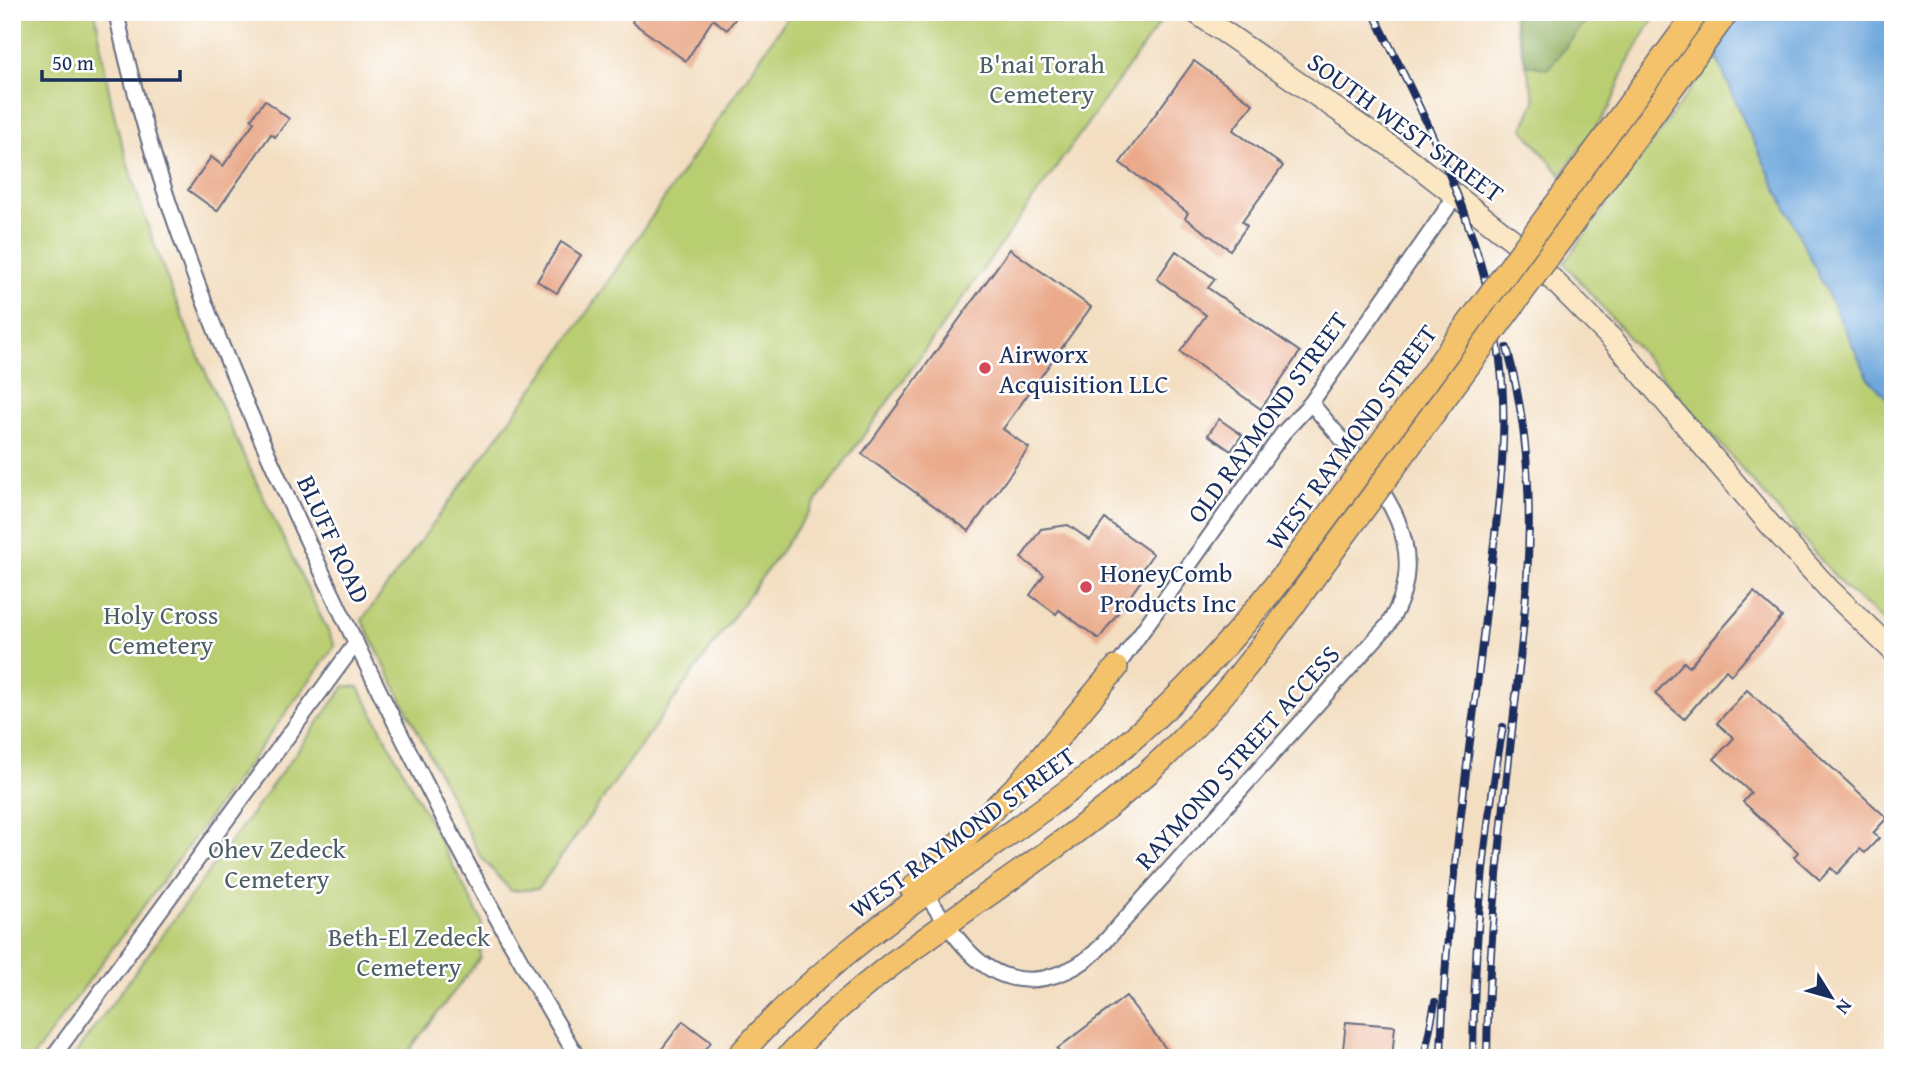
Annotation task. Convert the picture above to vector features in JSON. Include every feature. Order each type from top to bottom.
[{"type":"main road","name":"SOUTH WEST STREET","points":[[1195,12],[1457,194],[1514,241],[1620,348],[1772,527],[1829,589],[1893,651]]},
{"type":"main road","name":"WEST RAYMOND STREET","points":[[737,1058],[813,981],[867,935],[1082,780],[1154,720],[1228,643],[1313,536],[1697,12]]},
{"type":"main road","name":"WEST RAYMOND STREET","points":[[787,1058],[869,981],[1077,829],[1146,775],[1243,672],[1727,12]]},
{"type":"main road","points":[[867,935],[1005,799],[1116,668]]},
{"type":"street","name":"BLUFF ROAD","points":[[116,12],[161,183],[243,401],[356,643],[473,874],[578,1058]]},
{"type":"street","name":"OLD RAYMOND STREET","points":[[1116,668],[1283,433],[1311,403],[1457,194]]},
{"type":"street","name":"RAYMOND STREET ACCESS","points":[[925,893],[980,963],[1004,978],[1041,979],[1087,960],[1388,625],[1405,584],[1407,554],[1404,532],[1384,494],[1311,403]]},
{"type":"street","points":[[52,1058],[356,643]]},
{"type":"green space","name":"Holy Cross Cemetery","points":[[12,12],[95,12],[116,122],[163,268],[216,396],[335,646],[32,1058],[12,1058]]},
{"type":"green space","name":"B'nai Torah Cemetery","points":[[791,12],[1141,12],[1159,24],[538,889],[511,891],[480,856],[362,620],[560,352]]},
{"type":"green space","points":[[1512,12],[1593,12],[1548,69],[1526,64]]},
{"type":"green space","points":[[1593,12],[1657,12],[1626,66],[1610,107],[1561,175],[1523,129],[1535,101],[1526,64],[1548,69]]},
{"type":"green space","points":[[1715,56],[1869,379],[1893,404],[1893,629],[1845,588],[1564,263]]},
{"type":"green space","points":[[345,686],[359,687],[482,921],[480,958],[403,1058],[72,1058]]},
{"type":"water","points":[[1698,12],[1893,12],[1893,404],[1869,379],[1747,128]]},
{"type":"building","points":[[638,12],[740,12],[727,30],[713,19],[686,61],[632,22]]},
{"type":"building","points":[[1194,61],[1253,104],[1233,130],[1283,166],[1242,222],[1247,226],[1230,250],[1185,218],[1188,213],[1120,163]]},
{"type":"building","points":[[265,100],[289,119],[275,137],[271,134],[217,211],[188,190],[211,157],[223,166],[254,122],[251,119]]},
{"type":"building","points":[[561,242],[581,255],[557,293],[537,281]]},
{"type":"building","name":"Airworx Acquisition LLC","points":[[1010,249],[1091,307],[1003,429],[1029,448],[969,531],[862,454]]},
{"type":"building","points":[[1176,251],[1215,279],[1208,288],[1300,352],[1261,409],[1180,352],[1206,315],[1157,279]]},
{"type":"building","points":[[1219,419],[1242,435],[1231,451],[1208,435]]},
{"type":"building","name":"HoneyComb Products Inc","points":[[1105,519],[1153,554],[1138,575],[1143,578],[1099,639],[1059,610],[1056,614],[1030,595],[1044,575],[1021,558],[1041,529],[1068,525],[1090,540]]},
{"type":"building","points":[[1754,592],[1782,617],[1731,675],[1726,670],[1684,719],[1655,694],[1684,662],[1689,667]]},
{"type":"building","points":[[1747,690],[1887,818],[1873,833],[1879,838],[1865,853],[1860,849],[1837,874],[1831,868],[1820,880],[1794,857],[1798,852],[1743,802],[1751,793],[1714,759],[1734,738],[1717,723]]},
{"type":"building","points":[[1126,996],[1173,1058],[1064,1058],[1057,1049]]},
{"type":"building","points":[[683,1021],[711,1042],[699,1058],[655,1058]]},
{"type":"building","points":[[1346,1022],[1395,1026],[1392,1058],[1342,1058]]},
{"type":"railway","points":[[1373,12],[1434,138],[1468,225],[1493,314],[1503,390],[1501,481],[1447,943],[1441,1058]]},
{"type":"railway","points":[[1487,1058],[1495,894],[1523,634],[1529,539],[1525,445],[1507,348]]},
{"type":"railway","points":[[1473,1058],[1481,892],[1503,727]]},
{"type":"railway","points":[[1424,1058],[1435,1002]]},
{"type":"place","name":"Airworx Acquisition LLC","points":[[985,368]]},
{"type":"place","name":"HoneyComb Products Inc","points":[[1086,587]]},
{"type":"park label","name":"Ohev Zedeck Cemetery","points":[[277,863]]},
{"type":"park label","name":"Beth-El Zedeck Cemetery","points":[[409,951]]}]
